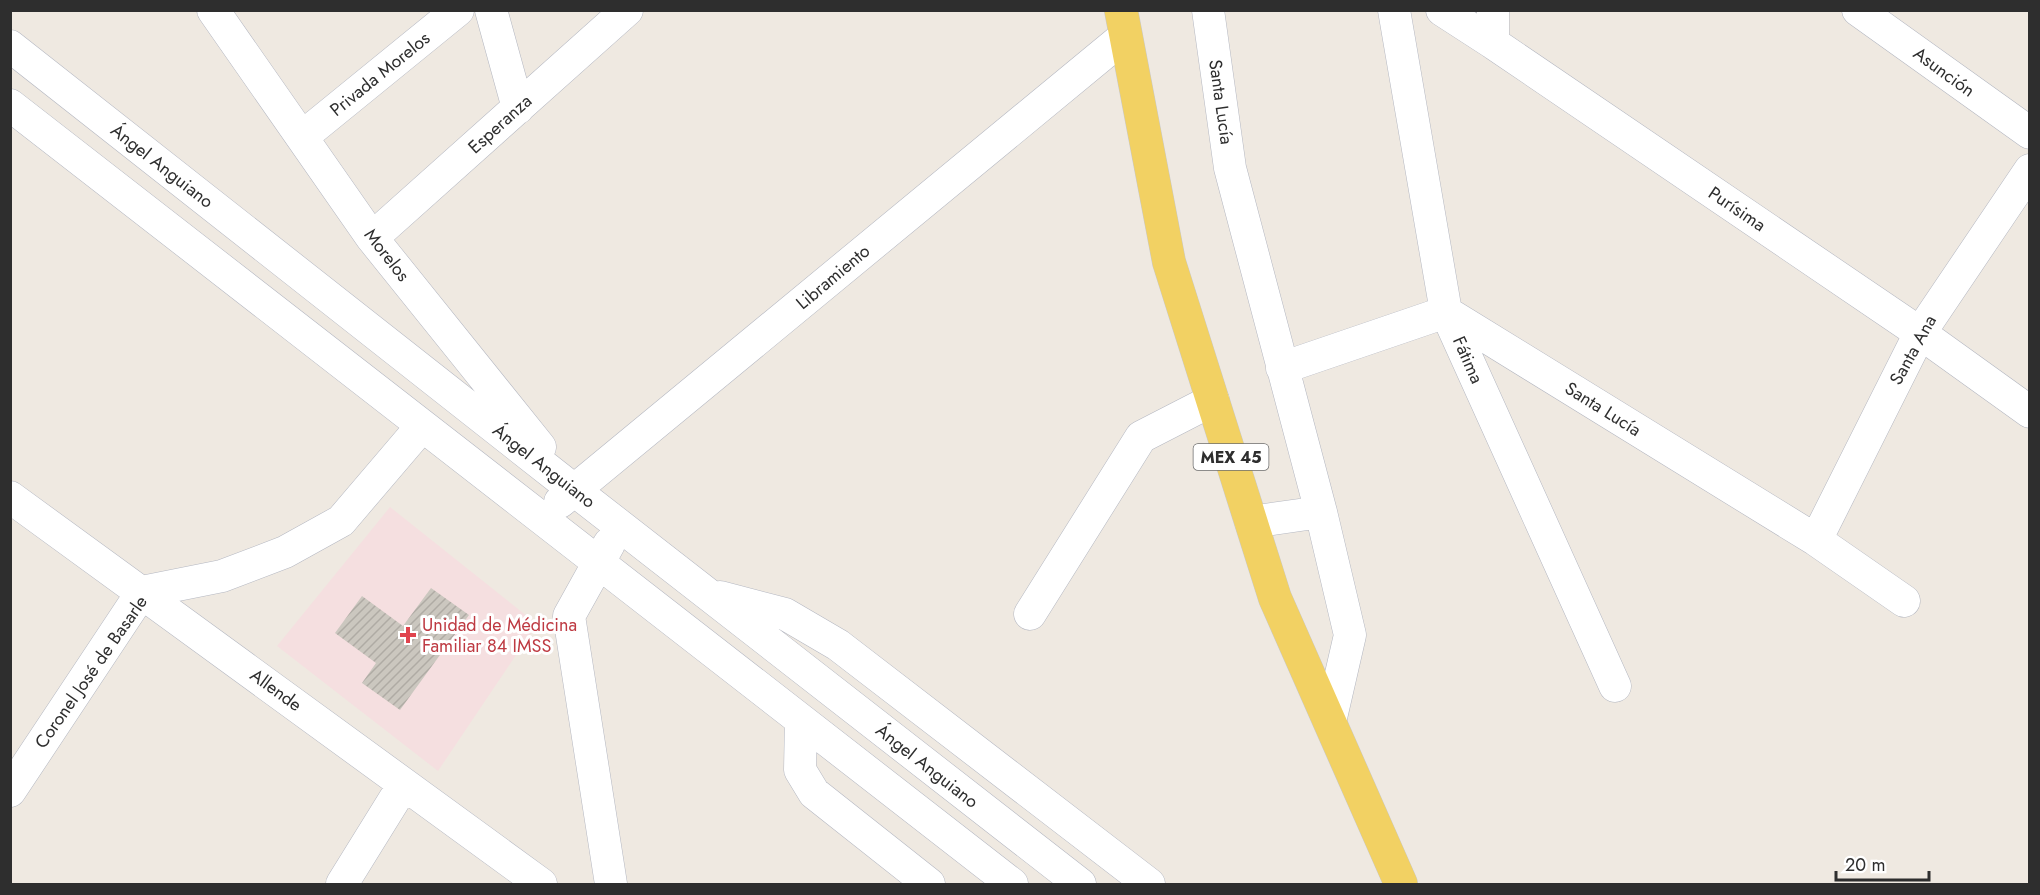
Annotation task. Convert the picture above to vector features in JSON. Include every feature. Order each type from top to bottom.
[{"type":"main road","name":"MEX 45","points":[[1123,23],[1169,262],[1275,598],[1401,885]]},
{"type":"street","name":"Morelos","points":[[213,10],[372,238],[574,490]]},
{"type":"street","name":"Privada Morelos","points":[[302,137],[458,10]]},
{"type":"street","points":[[491,10],[518,108]]},
{"type":"street","name":"Esperanza","points":[[372,238],[627,10]]},
{"type":"street","name":"Santa Lucía","points":[[1208,10],[1230,168],[1321,512],[1350,635],[1330,722]]},
{"type":"street","name":"Fátima","points":[[1394,10],[1446,312],[1615,686]]},
{"type":"street","name":"Purísima","points":[[1442,10],[1920,333],[2030,412]]},
{"type":"street","points":[[1493,10],[1493,43]]},
{"type":"street","name":"Asunción","points":[[1858,10],[2030,133]]},
{"type":"street","name":"Libramiento","points":[[541,519],[1123,23]]},
{"type":"street","name":"Ángel Anguiano","points":[[10,46],[1080,885]]},
{"type":"street","points":[[10,105],[1012,885]]},
{"type":"street","name":"Santa Ana","points":[[1815,540],[1920,333],[2030,170]]},
{"type":"street","points":[[1282,368],[1446,312]]},
{"type":"street","name":"Santa Lucía","points":[[1446,312],[1815,540],[1904,601]]},
{"type":"street","points":[[1030,614],[1141,437],[1213,400]]},
{"type":"street","name":"Coronel José de Basarle","points":[[10,791],[142,592],[222,576],[285,552],[341,521],[422,426]]},
{"type":"street","name":"Allende","points":[[10,497],[541,885]]},
{"type":"street","points":[[1251,522],[1321,512]]},
{"type":"street","points":[[611,885],[569,616],[619,525]]},
{"type":"street","points":[[706,593],[785,614],[838,645],[1149,885]]},
{"type":"street","points":[[801,720],[800,770],[814,794],[929,885]]},
{"type":"street","points":[[342,885],[404,784]]},
{"type":"shaded area","name":"Unidad de Médicina Familiar 84 IMSS","points":[[390,507],[537,624],[438,771],[277,646]]},
{"type":"building","points":[[431,588],[469,615],[400,710],[362,683],[376,663],[335,633],[362,596],[403,626]]},
{"type":"place","name":"Unidad de Médicina Familiar 84 IMSS","points":[[408,635]]}]
